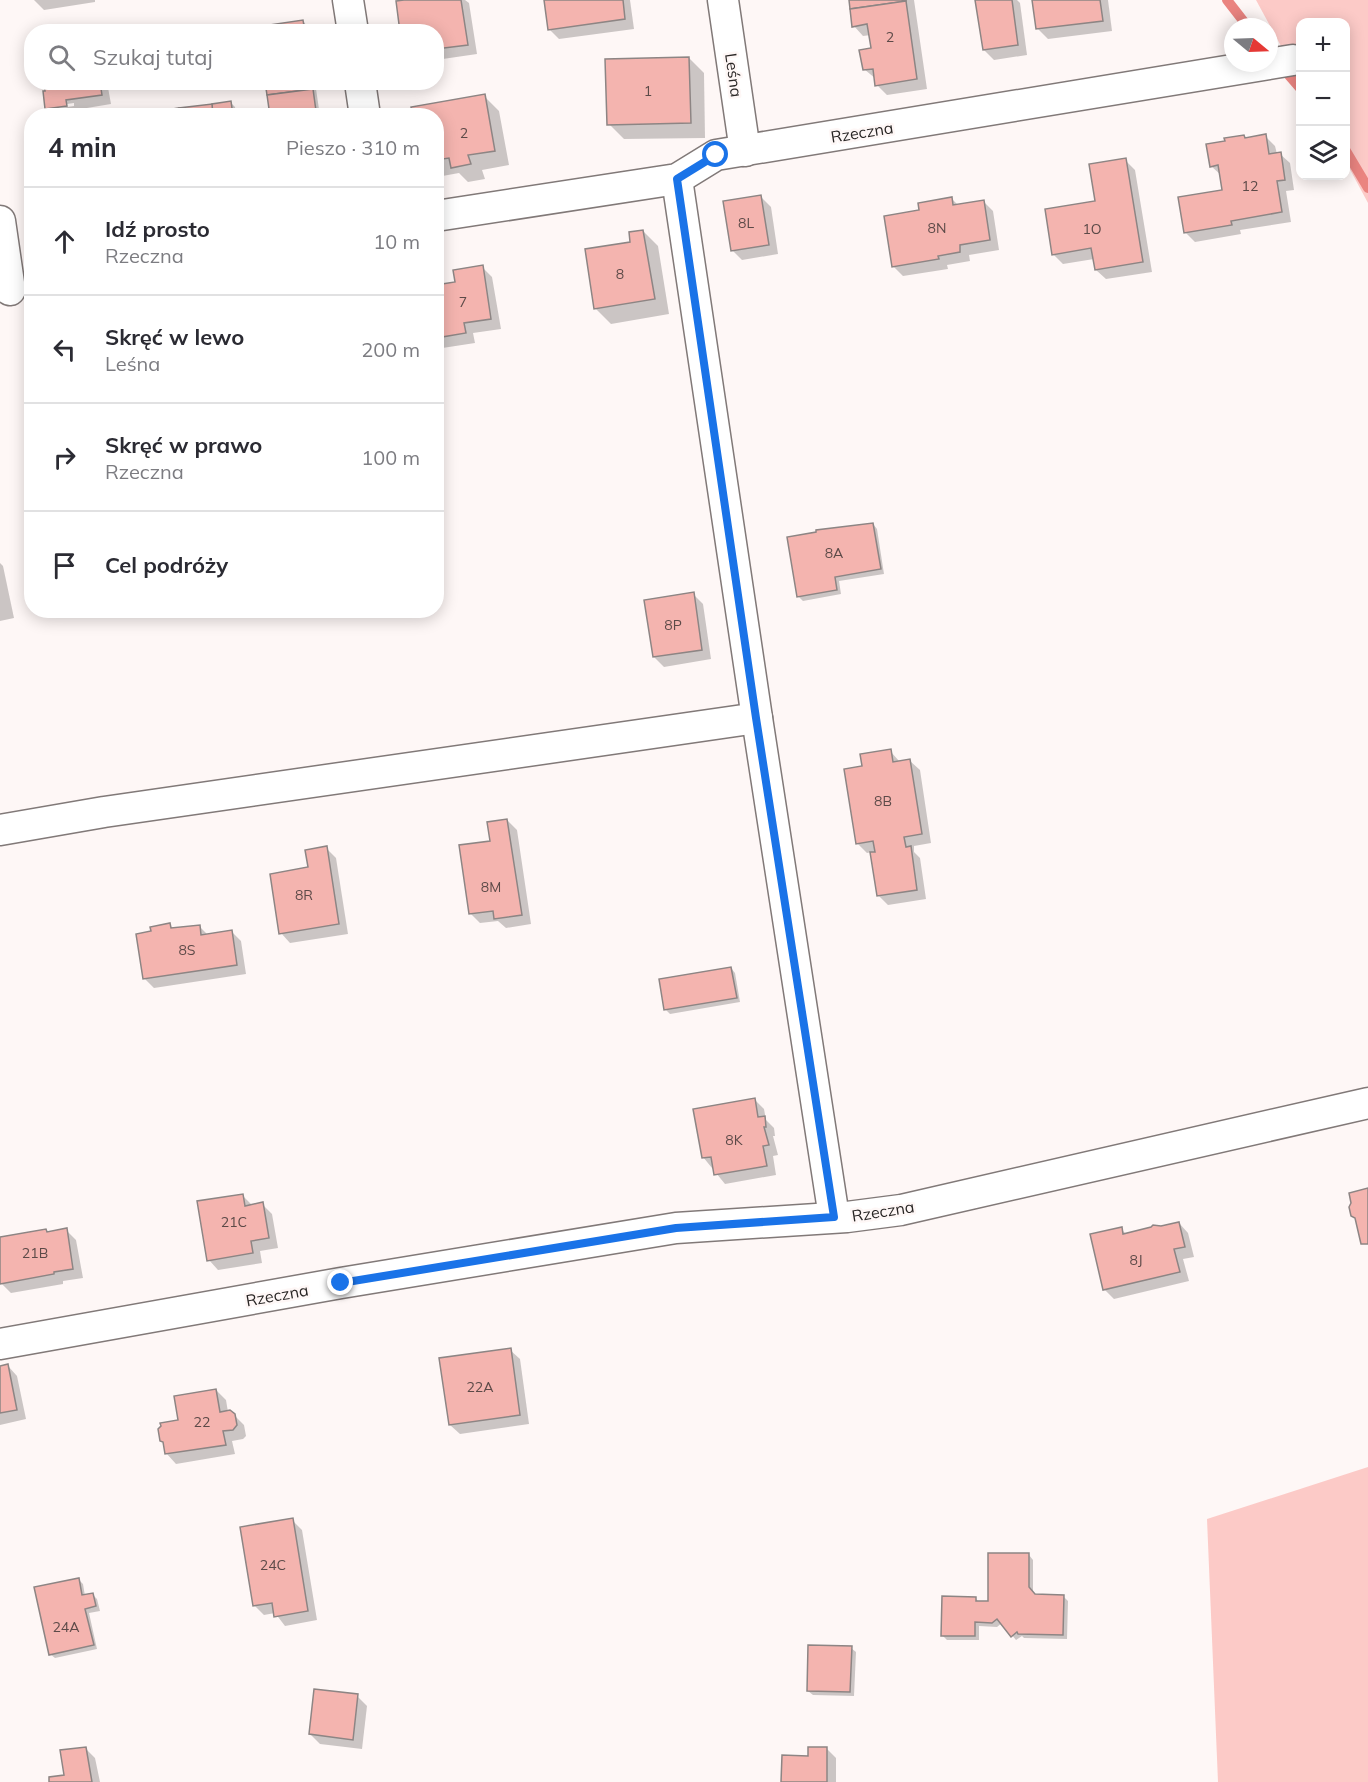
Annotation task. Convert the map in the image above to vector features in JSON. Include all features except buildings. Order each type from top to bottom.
[{"type":"street","points":[[348,0],[352,24]]},
{"type":"street","name":"Leśna","points":[[723,0],[745,151]]},
{"type":"street","name":"Rzeczna","points":[[444,215],[677,179],[716,155],[1293,60]]},
{"type":"street","points":[[361,90],[364,108]]},
{"type":"street","points":[[677,179],[756,718],[834,1217]]},
{"type":"street","points":[[0,221],[14,289]]},
{"type":"street","points":[[0,830],[756,718]]},
{"type":"street","name":"Rzeczna","points":[[0,1344],[341,1283],[676,1228],[834,1217],[901,1209],[1368,1103]]},
{"type":"shaded area","points":[[1256,0],[1368,0],[1368,203],[1350,169],[1350,18],[1296,18],[1296,74],[1278,40],[1278,18],[1266,18]]},
{"type":"shaded area","points":[[1368,1467],[1368,1782],[1218,1782],[1207,1519]]},
{"type":"waterway","points":[[1227,0],[1241,18]]},
{"type":"waterway","points":[[1287,73],[1296,83]]},
{"type":"waterway","points":[[1350,158],[1368,188]]},
{"type":"route","points":[[341,1283],[676,1228],[834,1217],[756,718],[677,179],[716,155]]}]
